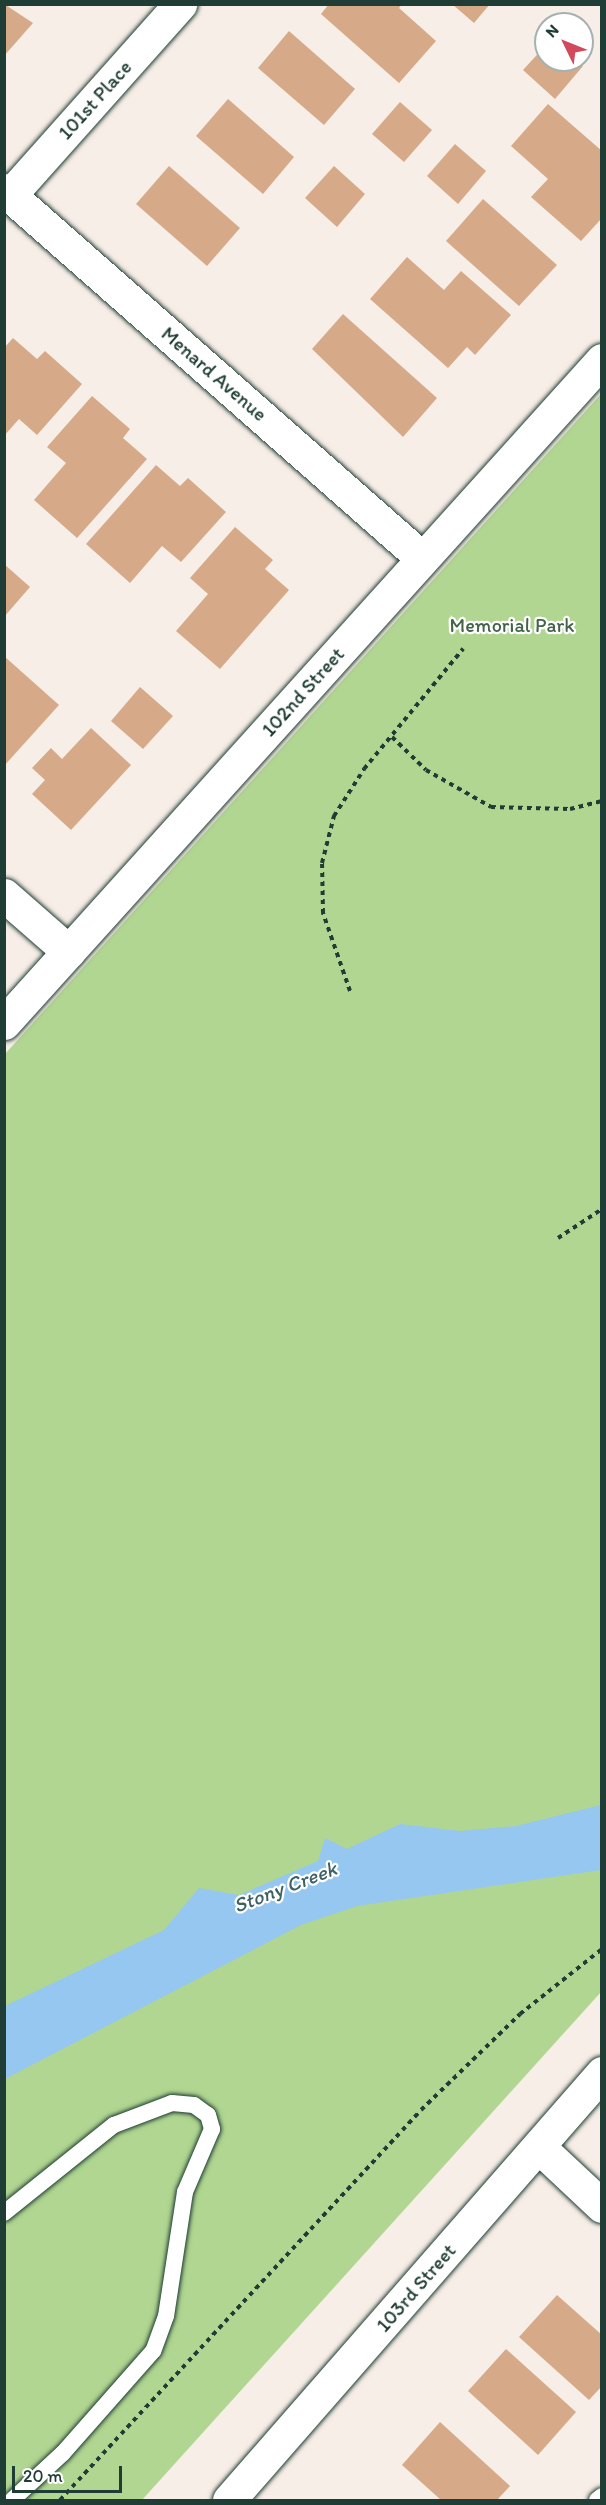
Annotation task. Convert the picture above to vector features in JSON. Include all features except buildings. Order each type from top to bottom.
[{"type":"street","name":"101st Place","points":[[7,193],[180,4]]},
{"type":"street","name":"Menard Avenue","points":[[7,193],[423,558]]},
{"type":"street","name":"102nd Street","points":[[4,1023],[602,360]]},
{"type":"street","points":[[4,895],[69,952]]},
{"type":"street","name":"103rd Street","points":[[229,2500],[540,2148],[602,2073]]},
{"type":"street","points":[[540,2148],[602,2205]]},
{"type":"lane","points":[[4,2213],[114,2125],[172,2103],[194,2105],[208,2115],[212,2129],[185,2192],[166,2316],[153,2351],[63,2453],[12,2500]]},
{"type":"lane","points":[[597,2500],[602,2496]]},
{"type":"path","points":[[350,991],[323,913],[322,863],[344,797],[463,649]]},
{"type":"path","points":[[392,737],[426,770],[491,807],[570,809],[602,801]]},
{"type":"path","points":[[558,1238],[602,1209]]},
{"type":"path","points":[[60,2500],[421,2110],[520,2014],[602,1948]]},
{"type":"green space","name":"Memorial Park","points":[[601,394],[601,1992],[142,2500],[5,2500],[5,1054]]},
{"type":"water","name":"Stony Creek","points":[[601,1805],[601,1870],[357,1906],[301,1925],[5,2079],[5,2006],[164,1930],[199,1888],[239,1895],[318,1861],[325,1838],[347,1849],[400,1824],[460,1831],[516,1826]]}]
